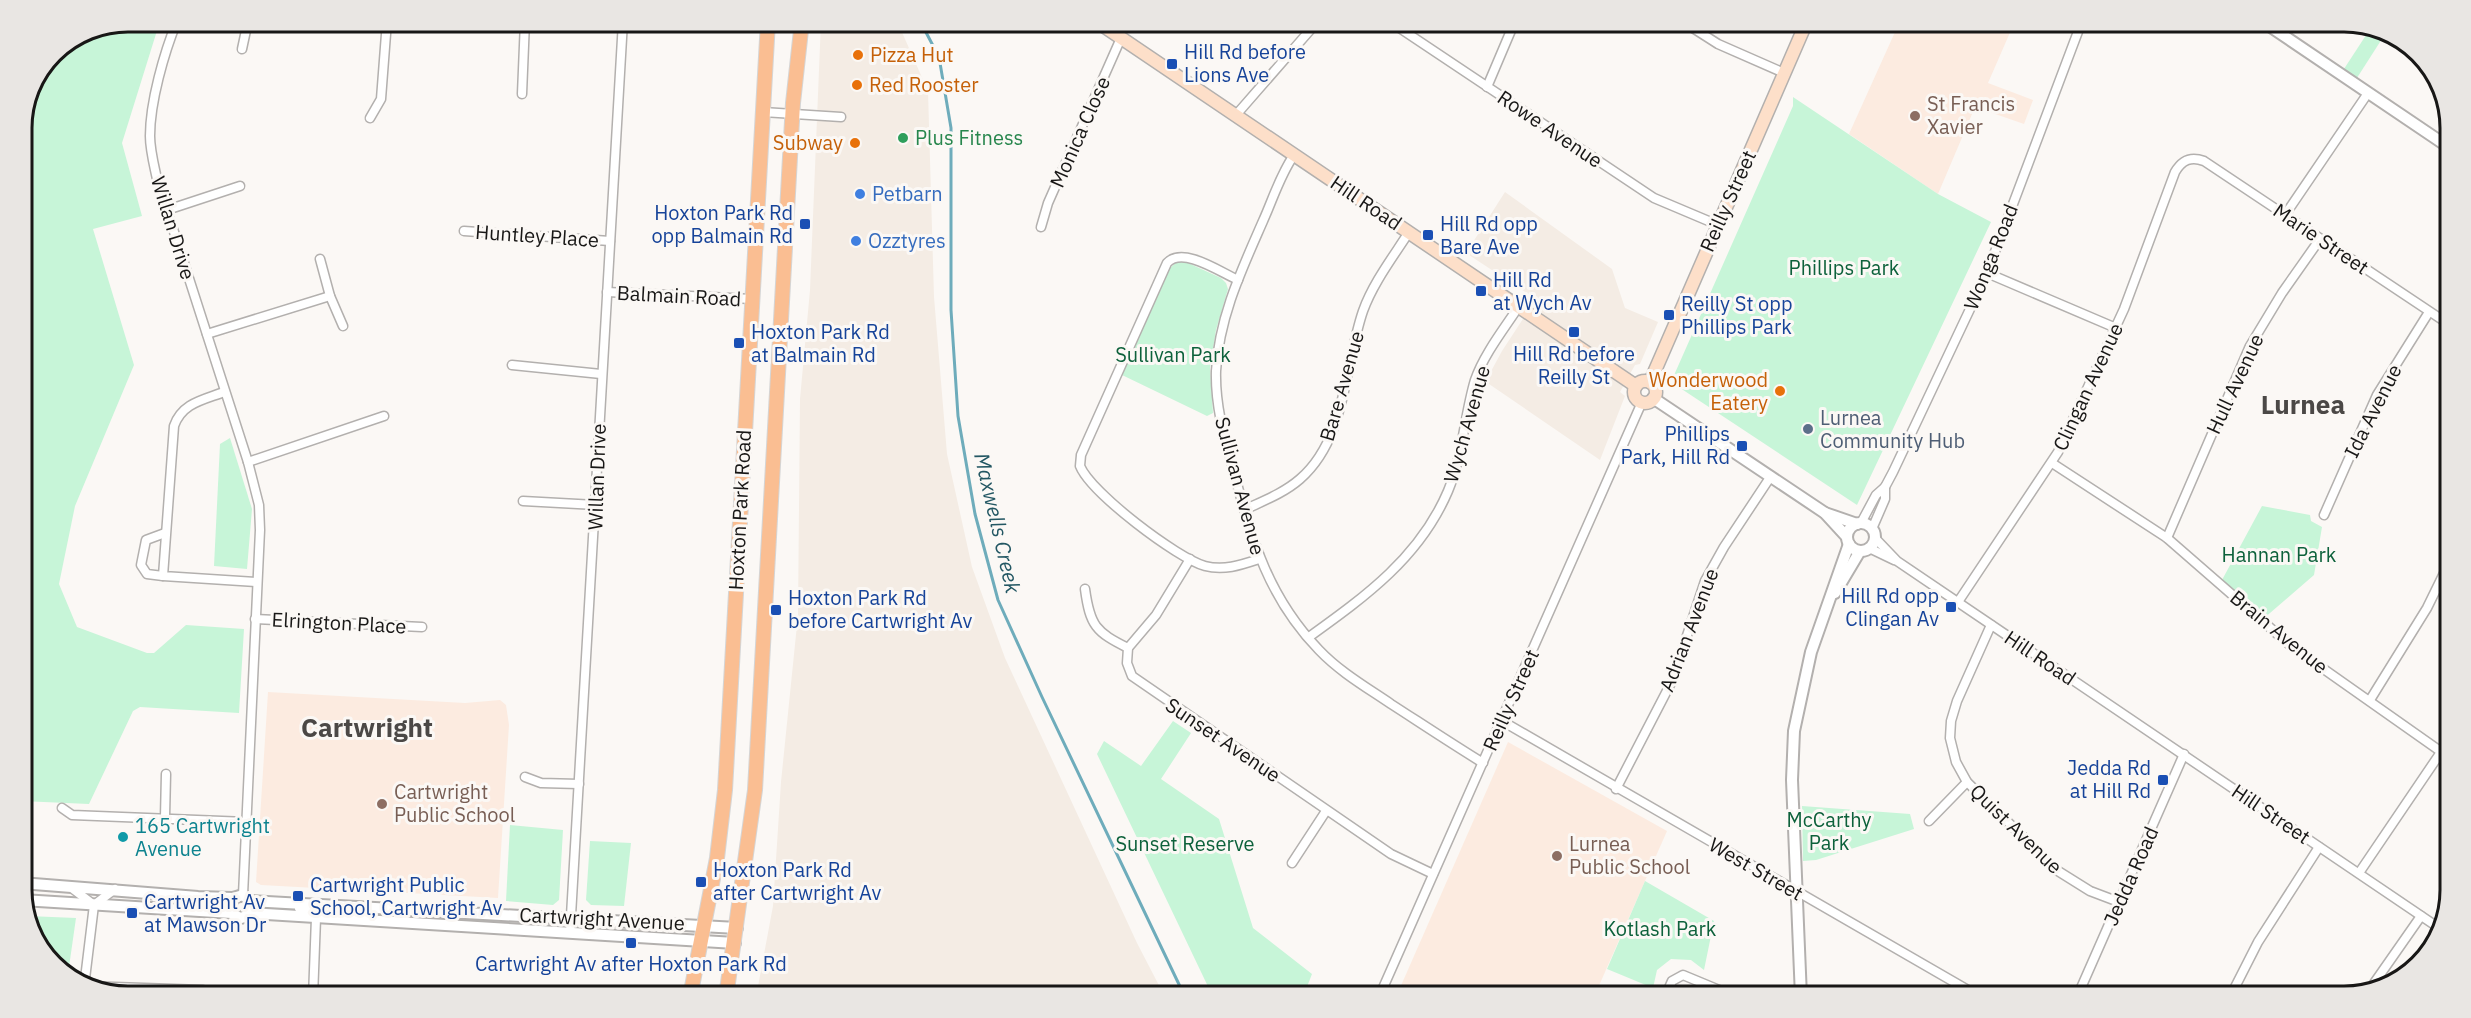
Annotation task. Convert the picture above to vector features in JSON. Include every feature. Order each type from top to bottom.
[{"type":"main road","name":"Hoxton Park Road","points":[[692,986],[717,858],[725,790],[768,31]]},
{"type":"main road","name":"Hoxton Park Road","points":[[728,986],[755,790],[792,114],[800,31]]},
{"type":"main road","name":"Hill Road","points":[[1111,31],[1636,386]]},
{"type":"main road","name":"Reilly Street","points":[[1650,382],[1803,31]]},
{"type":"main road","points":[[1642,381],[1650,382],[1655,391],[1648,400],[1636,397],[1636,386],[1642,381]]},
{"type":"street","name":"Willan Drive","points":[[174,31],[164,63],[150,137],[157,179],[248,462],[259,505],[260,530],[242,898]]},
{"type":"street","points":[[242,49],[246,31]]},
{"type":"street","points":[[370,118],[381,99],[386,31]]},
{"type":"street","points":[[522,94],[525,31]]},
{"type":"street","name":"Willan Drive","points":[[570,933],[622,31]]},
{"type":"street","points":[[1236,115],[1309,31]]},
{"type":"street","name":"Rowe Avenue","points":[[1404,31],[1654,198],[1718,225]]},
{"type":"street","points":[[1487,87],[1511,31]]},
{"type":"street","points":[[1698,31],[1718,44],[1784,74]]},
{"type":"street","name":"Wonga Road","points":[[1859,523],[1876,495],[1885,487],[1987,273],[2078,31]]},
{"type":"street","points":[[2277,31],[2439,141]]},
{"type":"street","name":"Monica Close","points":[[1041,227],[1048,203],[1121,38]]},
{"type":"street","points":[[2285,215],[2368,93]]},
{"type":"street","points":[[764,112],[841,117]]},
{"type":"street","name":"Sullivan Avenue","points":[[1294,155],[1284,172],[1238,280],[1222,329],[1216,380],[1223,433],[1259,559],[1282,604],[1328,658],[1360,683],[1483,763]]},
{"type":"street","name":"Marie Street","points":[[2190,159],[2204,161],[2439,319]]},
{"type":"street","name":"Clingan Avenue","points":[[1958,602],[2052,463],[2116,328],[2175,172],[2180,165],[2190,159]]},
{"type":"street","points":[[167,210],[240,186]]},
{"type":"street","name":"Huntley Place","points":[[464,231],[610,242]]},
{"type":"street","name":"Bare Avenue","points":[[1244,510],[1292,485],[1309,470],[1324,451],[1333,431],[1363,310],[1409,232]]},
{"type":"street","name":"Hull Avenue","points":[[2167,538],[2250,346],[2282,293],[2320,239]]},
{"type":"street","points":[[1238,280],[1183,256],[1173,257],[1167,263],[1080,459],[1084,474],[1108,500],[1190,559],[1218,568],[1235,567],[1259,559]]},
{"type":"street","points":[[320,259],[330,296],[343,326]]},
{"type":"street","points":[[1987,273],[2116,328]]},
{"type":"street","name":"Balmain Road","points":[[607,292],[752,299]]},
{"type":"street","points":[[207,334],[330,296]]},
{"type":"street","name":"Wych Avenue","points":[[1309,637],[1385,580],[1405,559],[1429,527],[1455,473],[1477,375],[1519,306]]},
{"type":"street","name":"Ida Avenue","points":[[2324,515],[2377,395],[2428,312]]},
{"type":"street","points":[[512,365],[601,374]]},
{"type":"street","points":[[163,576],[174,426],[178,415],[186,406],[224,392]]},
{"type":"street","points":[[1648,400],[1771,476],[1825,513],[1848,541],[1864,550]]},
{"type":"street","name":"Reilly Street","points":[[1383,986],[1648,400]]},
{"type":"street","points":[[248,462],[384,417]]},
{"type":"street","name":"Brain Avenue","points":[[2052,463],[2167,538],[2291,646],[2440,751]]},
{"type":"street","name":"Adrian Avenue","points":[[1616,789],[1672,681],[1705,580],[1771,476]]},
{"type":"street","name":"Wonga Road","points":[[1873,533],[1885,499],[1885,487]]},
{"type":"street","points":[[523,501],[596,505]]},
{"type":"street","points":[[1825,513],[1859,523],[1873,533],[1832,598]]},
{"type":"street","points":[[1800,986],[1792,780],[1794,731],[1811,652],[1832,598],[1850,529],[1859,523]]},
{"type":"street","points":[[165,533],[146,540],[141,565],[147,574],[256,582]]},
{"type":"street","name":"Hill Road","points":[[1873,533],[1897,561]]},
{"type":"street","name":"Hill Road","points":[[1864,550],[1897,561],[2184,754]]},
{"type":"street","points":[[1085,589],[1088,606],[1101,634],[1128,648],[1156,615],[1190,559]]},
{"type":"street","points":[[2370,700],[2427,608],[2440,582]]},
{"type":"street","name":"Elrington Place","points":[[255,619],[422,627]]},
{"type":"street","name":"Quist Avenue","points":[[1991,625],[1957,701],[1951,721],[1950,738],[1953,751],[1967,782],[2058,871],[2090,891],[2120,902]]},
{"type":"street","name":"Sunset Avenue","points":[[1128,648],[1129,670],[1138,682],[1395,857],[1433,874]]},
{"type":"street","name":"West Street","points":[[1502,721],[1616,789],[1961,986]]},
{"type":"street","name":"Hill Street","points":[[2184,754],[2359,873]]},
{"type":"street","name":"Jedda Road","points":[[2082,986],[2184,754]]},
{"type":"street","points":[[2433,924],[2359,873],[2440,754]]},
{"type":"street","points":[[165,817],[166,774]]},
{"type":"street","points":[[525,777],[541,783],[579,784]]},
{"type":"street","points":[[1929,821],[1967,782]]},
{"type":"street","points":[[62,808],[72,815],[247,822]]},
{"type":"street","points":[[1292,863],[1326,811]]},
{"type":"street","points":[[2236,986],[2258,942],[2319,847]]},
{"type":"street","name":"Cartwright Avenue","points":[[32,885],[737,928]]},
{"type":"street","points":[[70,887],[94,904]]},
{"type":"street","points":[[86,977],[94,904],[116,889]]},
{"type":"street","points":[[32,901],[232,913],[230,907],[242,898],[250,913]]},
{"type":"street","points":[[289,902],[294,906],[312,910],[316,918],[313,986]]},
{"type":"street","name":"Cartwright Avenue","points":[[232,913],[241,918],[250,913],[735,943]]},
{"type":"street","points":[[2376,981],[2421,916]]},
{"type":"street","points":[[1670,986],[1672,981],[1683,975],[1710,986]]},
{"type":"shaded area","points":[[821,31],[901,31],[928,91],[934,297],[947,454],[972,567],[1005,658],[1137,943],[1159,986],[758,986],[773,906],[781,782],[798,615],[800,399],[810,290]]},
{"type":"shaded area","name":"St Francis Xavier","points":[[1895,31],[2011,31],[1988,83],[2033,100],[2024,124],[1975,107],[1938,194],[1849,134]]},
{"type":"shaded area","points":[[1505,192],[1612,269],[1625,308],[1658,322],[1640,364],[1635,365],[1620,392],[1625,396],[1600,460],[1489,384],[1489,375],[1502,351],[1536,299],[1466,253]]},
{"type":"shaded area","name":"Cartwright Public School","points":[[268,692],[465,703],[500,700],[506,705],[509,725],[498,898],[261,885],[256,882]]},
{"type":"shaded area","name":"Lurnea Public School","points":[[1508,742],[1667,831],[1599,986],[1401,986]]},
{"type":"green space","points":[[157,31],[122,143],[142,216],[93,229],[134,365],[75,506],[59,584],[77,627],[147,653],[154,653],[186,625],[244,629],[239,713],[140,707],[133,711],[89,804],[32,801],[32,121],[41,85],[51,69],[79,44],[108,33]]},
{"type":"green space","points":[[2367,34],[2382,39],[2355,81],[2342,72]]},
{"type":"green space","name":"Phillips Park","points":[[1793,97],[1938,194],[1991,222],[1857,505],[1671,382],[1793,106]]},
{"type":"green space","name":"Sullivan Park","points":[[1178,261],[1186,262],[1221,278],[1228,289],[1216,330],[1210,368],[1213,413],[1207,416],[1122,375],[1164,280],[1170,268]]},
{"type":"green space","points":[[230,438],[252,509],[247,569],[214,566],[220,444]]},
{"type":"green space","name":"Hannan Park","points":[[2262,506],[2310,515],[2311,521],[2322,527],[2314,575],[2263,619],[2222,580]]},
{"type":"green space","name":"Sunset Reserve","points":[[1173,721],[1191,733],[1161,779],[1219,819],[1253,928],[1312,974],[1307,986],[1208,986],[1097,754],[1104,741],[1141,766]]},
{"type":"green space","name":"McCarthy Park","points":[[1802,806],[1910,814],[1914,829],[1816,860],[1803,861]]},
{"type":"green space","points":[[510,825],[563,830],[559,900],[553,905],[506,901]]},
{"type":"green space","points":[[590,841],[631,843],[624,906],[591,905],[586,900]]},
{"type":"green space","name":"Kotlash Park","points":[[1645,881],[1714,921],[1704,970],[1691,960],[1671,959],[1657,970],[1653,986],[1648,986],[1607,969]]},
{"type":"green space","points":[[35,916],[76,918],[69,967],[48,944]]},
{"type":"waterway","name":"Maxwells Creek","points":[[925,31],[939,57],[951,128],[951,310],[958,416],[975,514],[998,600],[1180,986]]},
{"type":"place","name":"Pizza Hut","points":[[858,55]]},
{"type":"place","name":"Hill Rd before Lions Ave","points":[[1172,64]]},
{"type":"place","name":"Red Rooster","points":[[857,85]]},
{"type":"place","name":"St Francis Xavier","points":[[1915,116]]},
{"type":"place","name":"Plus Fitness","points":[[903,138]]},
{"type":"place","name":"Subway","points":[[855,143]]},
{"type":"place","name":"Petbarn","points":[[860,194]]},
{"type":"place","name":"Hoxton Park Rd opp Balmain Rd","points":[[805,224]]},
{"type":"place","name":"Hill Rd opp Bare Ave","points":[[1428,235]]},
{"type":"place","name":"Ozztyres","points":[[856,241]]},
{"type":"place","name":"Hill Rd at Wych Av","points":[[1481,291]]},
{"type":"place","name":"Reilly St opp Phillips Park","points":[[1669,315]]},
{"type":"place","name":"Hill Rd before Reilly St","points":[[1574,332]]},
{"type":"place","name":"Hoxton Park Rd at Balmain Rd","points":[[739,343]]},
{"type":"place","name":"Wonderwood Eatery","points":[[1780,391]]},
{"type":"place","name":"Lurnea Community Hub","points":[[1808,429]]},
{"type":"place","name":"Phillips Park, Hill Rd","points":[[1742,446]]},
{"type":"place","name":"Hill Rd opp Clingan Av","points":[[1951,607]]},
{"type":"place","name":"Hoxton Park Rd before Cartwright Av","points":[[776,610]]},
{"type":"place","name":"Jedda Rd at Hill Rd","points":[[2163,780]]},
{"type":"place","name":"Cartwright Public School","points":[[382,804]]},
{"type":"place","name":"165 Cartwright Avenue","points":[[123,837]]},
{"type":"place","name":"Lurnea Public School","points":[[1557,856]]},
{"type":"place","name":"Hoxton Park Rd after Cartwright Av","points":[[701,882]]},
{"type":"place","name":"Cartwright Public School, Cartwright Av","points":[[298,896]]},
{"type":"place","name":"Cartwright Av at Mawson Dr","points":[[132,913]]},
{"type":"place","name":"Cartwright Av after Hoxton Park Rd","points":[[631,943]]},
{"type":"district","name":"Lurnea","points":[[2303,405]]},
{"type":"district","name":"Cartwright","points":[[367,728]]}]
